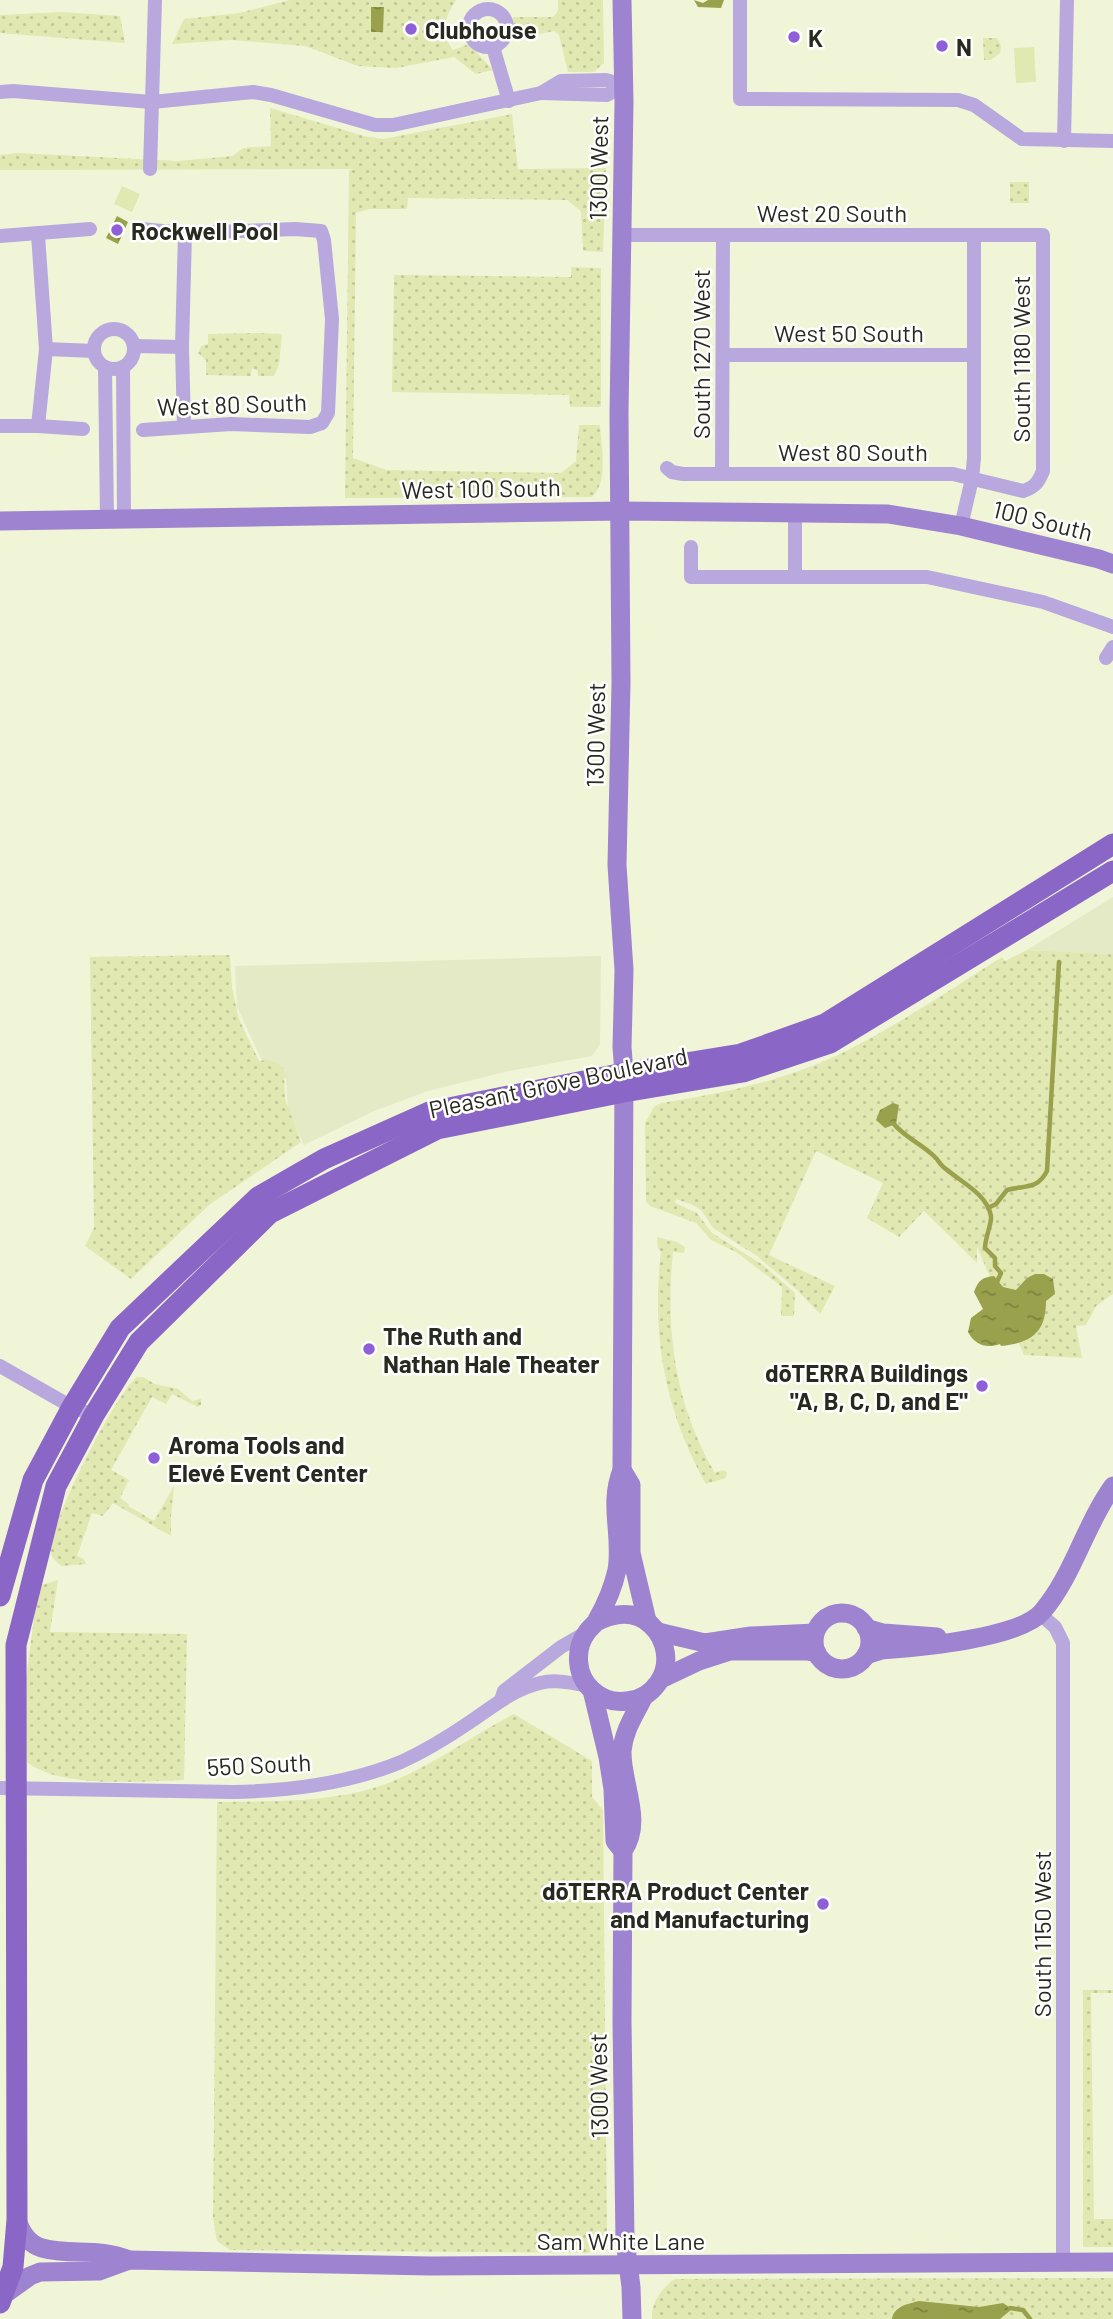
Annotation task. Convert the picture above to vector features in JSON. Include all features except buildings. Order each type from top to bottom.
[{"type":"main road","name":"Pleasant Grove Boulevard","points":[[1,2300],[13,2267],[17,2220],[8,1789],[16,1645],[56,1486],[94,1415],[139,1342],[270,1213],[438,1129],[741,1054],[825,1024],[1113,845]]},
{"type":"main road","name":"Pleasant Grove Boulevard","points":[[0,1596],[33,1480],[72,1407],[120,1328],[258,1197],[324,1159],[429,1112],[624,1082],[743,1072],[830,1044],[1113,871]]},
{"type":"street","points":[[150,169],[155,0]]},
{"type":"street","name":"1300 West","points":[[621,1470],[624,970],[617,865],[621,683],[621,235],[624,85],[622,0]]},
{"type":"street","points":[[740,0],[740,99],[958,100],[974,105],[1022,139],[1113,141]]},
{"type":"street","points":[[1064,141],[1067,0]]},
{"type":"street","points":[[490,4],[501,13],[508,25],[504,39],[493,47],[477,44],[469,34],[468,27],[475,13],[490,4]]},
{"type":"street","points":[[493,47],[509,101]]},
{"type":"street","points":[[0,92],[152,102],[253,92],[375,125],[393,125],[541,93],[607,95],[624,85]]},
{"type":"street","points":[[0,236],[90,229]]},
{"type":"street","points":[[140,229],[186,233],[182,347],[184,426]]},
{"type":"street","name":"West 80 South","points":[[143,430],[231,424],[310,427],[322,423],[328,412],[332,319],[321,231],[295,229],[186,233]]},
{"type":"street","name":"West 20 South","points":[[621,235],[1043,234]]},
{"type":"street","name":"South 1180 West","points":[[1038,484],[1043,471],[1043,234]]},
{"type":"street","points":[[38,235],[46,349],[38,426]]},
{"type":"street","name":"South 1270 West","points":[[722,474],[723,235]]},
{"type":"street","points":[[961,526],[972,479],[974,235]]},
{"type":"street","points":[[115,329],[128,335],[134,346],[132,359],[123,367],[111,369],[105,368],[97,361],[94,351],[97,338],[108,330],[115,329]]},
{"type":"street","points":[[134,346],[182,347]]},
{"type":"street","points":[[46,349],[94,351]]},
{"type":"street","name":"West 50 South","points":[[724,355],[974,355]]},
{"type":"street","points":[[116,518],[123,367]]},
{"type":"street","points":[[105,368],[116,518]]},
{"type":"street","points":[[0,426],[83,429]]},
{"type":"street","name":"West 80 South","points":[[667,468],[682,474],[953,474],[1023,491],[1038,484]]},
{"type":"street","name":"West 100 South","points":[[0,521],[621,511],[888,514],[961,526]]},
{"type":"street","points":[[795,513],[795,577]]},
{"type":"street","name":"100 South","points":[[961,526],[1099,559],[1113,565]]},
{"type":"street","points":[[691,547],[691,577],[927,577],[1043,602],[1113,627]]},
{"type":"street","points":[[0,1366],[72,1407],[94,1415]]},
{"type":"street","points":[[621,1470],[631,1485],[631,1553],[652,1627],[663,1641],[666,1660],[661,1679]]},
{"type":"street","points":[[621,1470],[614,1500],[617,1569],[609,1597],[580,1644],[578,1659],[581,1673],[590,1688],[610,1768],[615,1841],[623,1851],[628,1844],[631,1814],[622,1751],[627,1728],[644,1696],[661,1679],[699,1661],[730,1651],[808,1651],[816,1643],[826,1618],[844,1613],[853,1615],[866,1628],[883,1633],[958,1640]]},
{"type":"street","points":[[816,1643],[831,1666],[845,1668],[857,1664],[866,1655],[882,1650],[989,1637],[1040,1614],[1061,1582],[1113,1486]]},
{"type":"street","name":"South 1150 West","points":[[1040,1614],[1055,1627],[1063,1643],[1063,2263]]},
{"type":"street","points":[[499,1701],[504,1691],[561,1647],[608,1616],[635,1616],[652,1627],[705,1643],[751,1636],[816,1643]]},
{"type":"street","points":[[866,1628],[870,1642],[866,1655]]},
{"type":"street","points":[[499,1701],[540,1683],[563,1682],[590,1688],[612,1701],[634,1700],[644,1696]]},
{"type":"street","name":"550 South","points":[[8,1789],[257,1791],[333,1783],[381,1770],[427,1750],[499,1701]]},
{"type":"street","name":"1300 West","points":[[623,1851],[625,2240],[632,2319]]},
{"type":"street","name":"Sam White Lane","points":[[17,2220],[22,2232],[40,2248],[112,2253],[129,2260],[341,2266],[1113,2262]]},
{"type":"street","name":"Sam White Lane","points":[[1,2300],[30,2276],[40,2272],[100,2271],[129,2260]]},
{"type":"shaded area","points":[[290,0],[456,0],[445,25],[449,44],[453,50],[469,44],[493,70],[476,74],[454,57],[396,68],[358,66],[305,46],[231,40],[172,44],[184,19],[240,13]]},
{"type":"shaded area","points":[[558,0],[603,0],[604,63],[594,72],[568,72],[559,35],[554,31],[514,39],[513,17],[553,17],[558,11]]},
{"type":"shaded area","points":[[62,12],[120,16],[125,43],[0,33],[0,15]]},
{"type":"shaded area","points":[[983,38],[997,38],[1001,46],[1000,53],[991,60],[984,60]]},
{"type":"shaded area","points":[[1034,47],[1036,82],[1016,83],[1014,48]]},
{"type":"shaded area","points":[[270,108],[364,136],[383,139],[512,114],[518,169],[606,168],[603,252],[583,251],[581,211],[567,200],[408,198],[407,209],[369,209],[356,213],[353,458],[386,470],[561,473],[576,461],[579,425],[600,425],[601,482],[592,497],[345,498],[349,170],[356,169],[0,170],[0,155],[18,153],[178,161],[233,156],[243,148],[271,146]]},
{"type":"shaded area","points":[[1010,182],[1029,182],[1029,203],[1010,203]]},
{"type":"shaded area","points":[[122,186],[140,194],[132,212],[114,204]]},
{"type":"shaded area","points":[[571,267],[601,268],[601,407],[570,407],[569,395],[392,392],[394,275],[571,277]]},
{"type":"shaded area","points":[[208,334],[282,334],[279,365],[274,376],[258,376],[258,371],[252,368],[251,376],[206,375],[206,360],[198,353],[201,346],[208,344]]},
{"type":"shaded area","points":[[1113,897],[1113,954],[1027,950]]},
{"type":"shaded area","points":[[1027,950],[1113,954],[1113,1294],[1096,1306],[1086,1325],[1076,1326],[1082,1358],[1024,1355],[977,1247],[977,1263],[924,1211],[899,1237],[867,1218],[883,1183],[816,1151],[769,1255],[835,1286],[820,1314],[796,1289],[757,1256],[713,1228],[702,1211],[693,1205],[676,1199],[675,1203],[697,1213],[712,1233],[763,1265],[795,1293],[794,1316],[781,1316],[782,1287],[736,1252],[711,1240],[696,1223],[650,1206],[646,1202],[645,1123],[654,1107],[661,1103],[779,1078],[824,1061],[886,1029],[1002,957],[1005,961]]},
{"type":"shaded area","points":[[230,955],[232,988],[239,1019],[259,1061],[268,1060],[279,1064],[284,1070],[285,1099],[301,1142],[209,1205],[131,1279],[85,1246],[94,1228],[90,957]]},
{"type":"shaded area","points":[[601,956],[600,1044],[592,1056],[509,1071],[428,1091],[374,1111],[304,1145],[288,1111],[286,1079],[264,1065],[237,1007],[235,966]]},
{"type":"shaded area","points":[[657,1237],[685,1247],[684,1253],[673,1252],[671,1310],[676,1366],[690,1421],[701,1447],[715,1473],[722,1470],[727,1472],[726,1478],[706,1484],[680,1429],[664,1372],[658,1313],[661,1252]]},
{"type":"shaded area","points":[[137,1377],[178,1389],[192,1401],[201,1399],[201,1405],[198,1407],[172,1394],[166,1404],[152,1397],[111,1470],[129,1480],[120,1498],[129,1504],[128,1506],[154,1521],[174,1486],[171,1536],[113,1503],[103,1516],[92,1513],[77,1556],[84,1559],[86,1564],[62,1566],[51,1554],[59,1518],[99,1434],[127,1388]]},
{"type":"shaded area","points":[[58,1580],[50,1632],[187,1634],[184,1780],[80,1780],[41,1771],[27,1762],[25,1686],[37,1595],[42,1585]]},
{"type":"shaded area","points":[[514,1714],[592,1761],[592,1797],[603,1810],[607,2233],[602,2244],[588,2253],[230,2250],[217,2241],[213,2218],[217,1802],[317,1799],[377,1787],[430,1763]]},
{"type":"shaded area","points":[[1083,1990],[1113,1990],[1113,1993],[1091,1993],[1094,2219],[1113,2219],[1113,2247],[1083,2247]]},
{"type":"shaded area","points":[[1113,2278],[1113,2319],[652,2319],[653,2307],[658,2297],[674,2279]]},
{"type":"water","points":[[694,0],[703,3],[708,0],[724,0],[721,8],[698,7]]},
{"type":"water","points":[[371,7],[384,7],[383,32],[371,32]]},
{"type":"water","name":"Rockwell Pool","points":[[117,216],[128,222],[118,244],[106,238]]},
{"type":"water","points":[[893,1103],[899,1105],[896,1124],[885,1128],[876,1120],[880,1110]]},
{"type":"water","points":[[1035,1274],[1044,1274],[1053,1279],[1055,1294],[1046,1301],[1040,1329],[1028,1339],[1012,1345],[986,1346],[974,1340],[968,1332],[971,1318],[983,1309],[974,1292],[979,1282],[994,1276],[1003,1287],[1016,1290]]},
{"type":"water","points":[[919,2301],[979,2307],[1003,2303],[1012,2309],[1000,2319],[892,2319],[899,2308]]},
{"type":"waterway","points":[[988,1208],[996,1204],[1007,1190],[1035,1184],[1047,1171],[1059,962]]},
{"type":"waterway","points":[[893,1123],[930,1152],[944,1168],[973,1189],[989,1208],[991,1216],[985,1248],[995,1258],[995,1266],[1001,1273],[997,1282]]},
{"type":"waterway","points":[[1010,2308],[1023,2310],[1030,2319]]},
{"type":"place","name":"Clubhouse","points":[[411,29]]},
{"type":"place","name":"K","points":[[794,37]]},
{"type":"place","name":"N","points":[[942,46]]},
{"type":"place","name":"Rockwell Pool","points":[[117,230]]},
{"type":"place","name":"The Ruth and Nathan Hale Theater","points":[[369,1349]]},
{"type":"place","name":"dōTERRA Buildings \"A, B, C, D, and E\"","points":[[982,1386]]},
{"type":"place","name":"Aroma Tools and Elevé Event Center","points":[[154,1458]]},
{"type":"place","name":"dōTERRA Product Center and Manufacturing","points":[[823,1904]]}]
